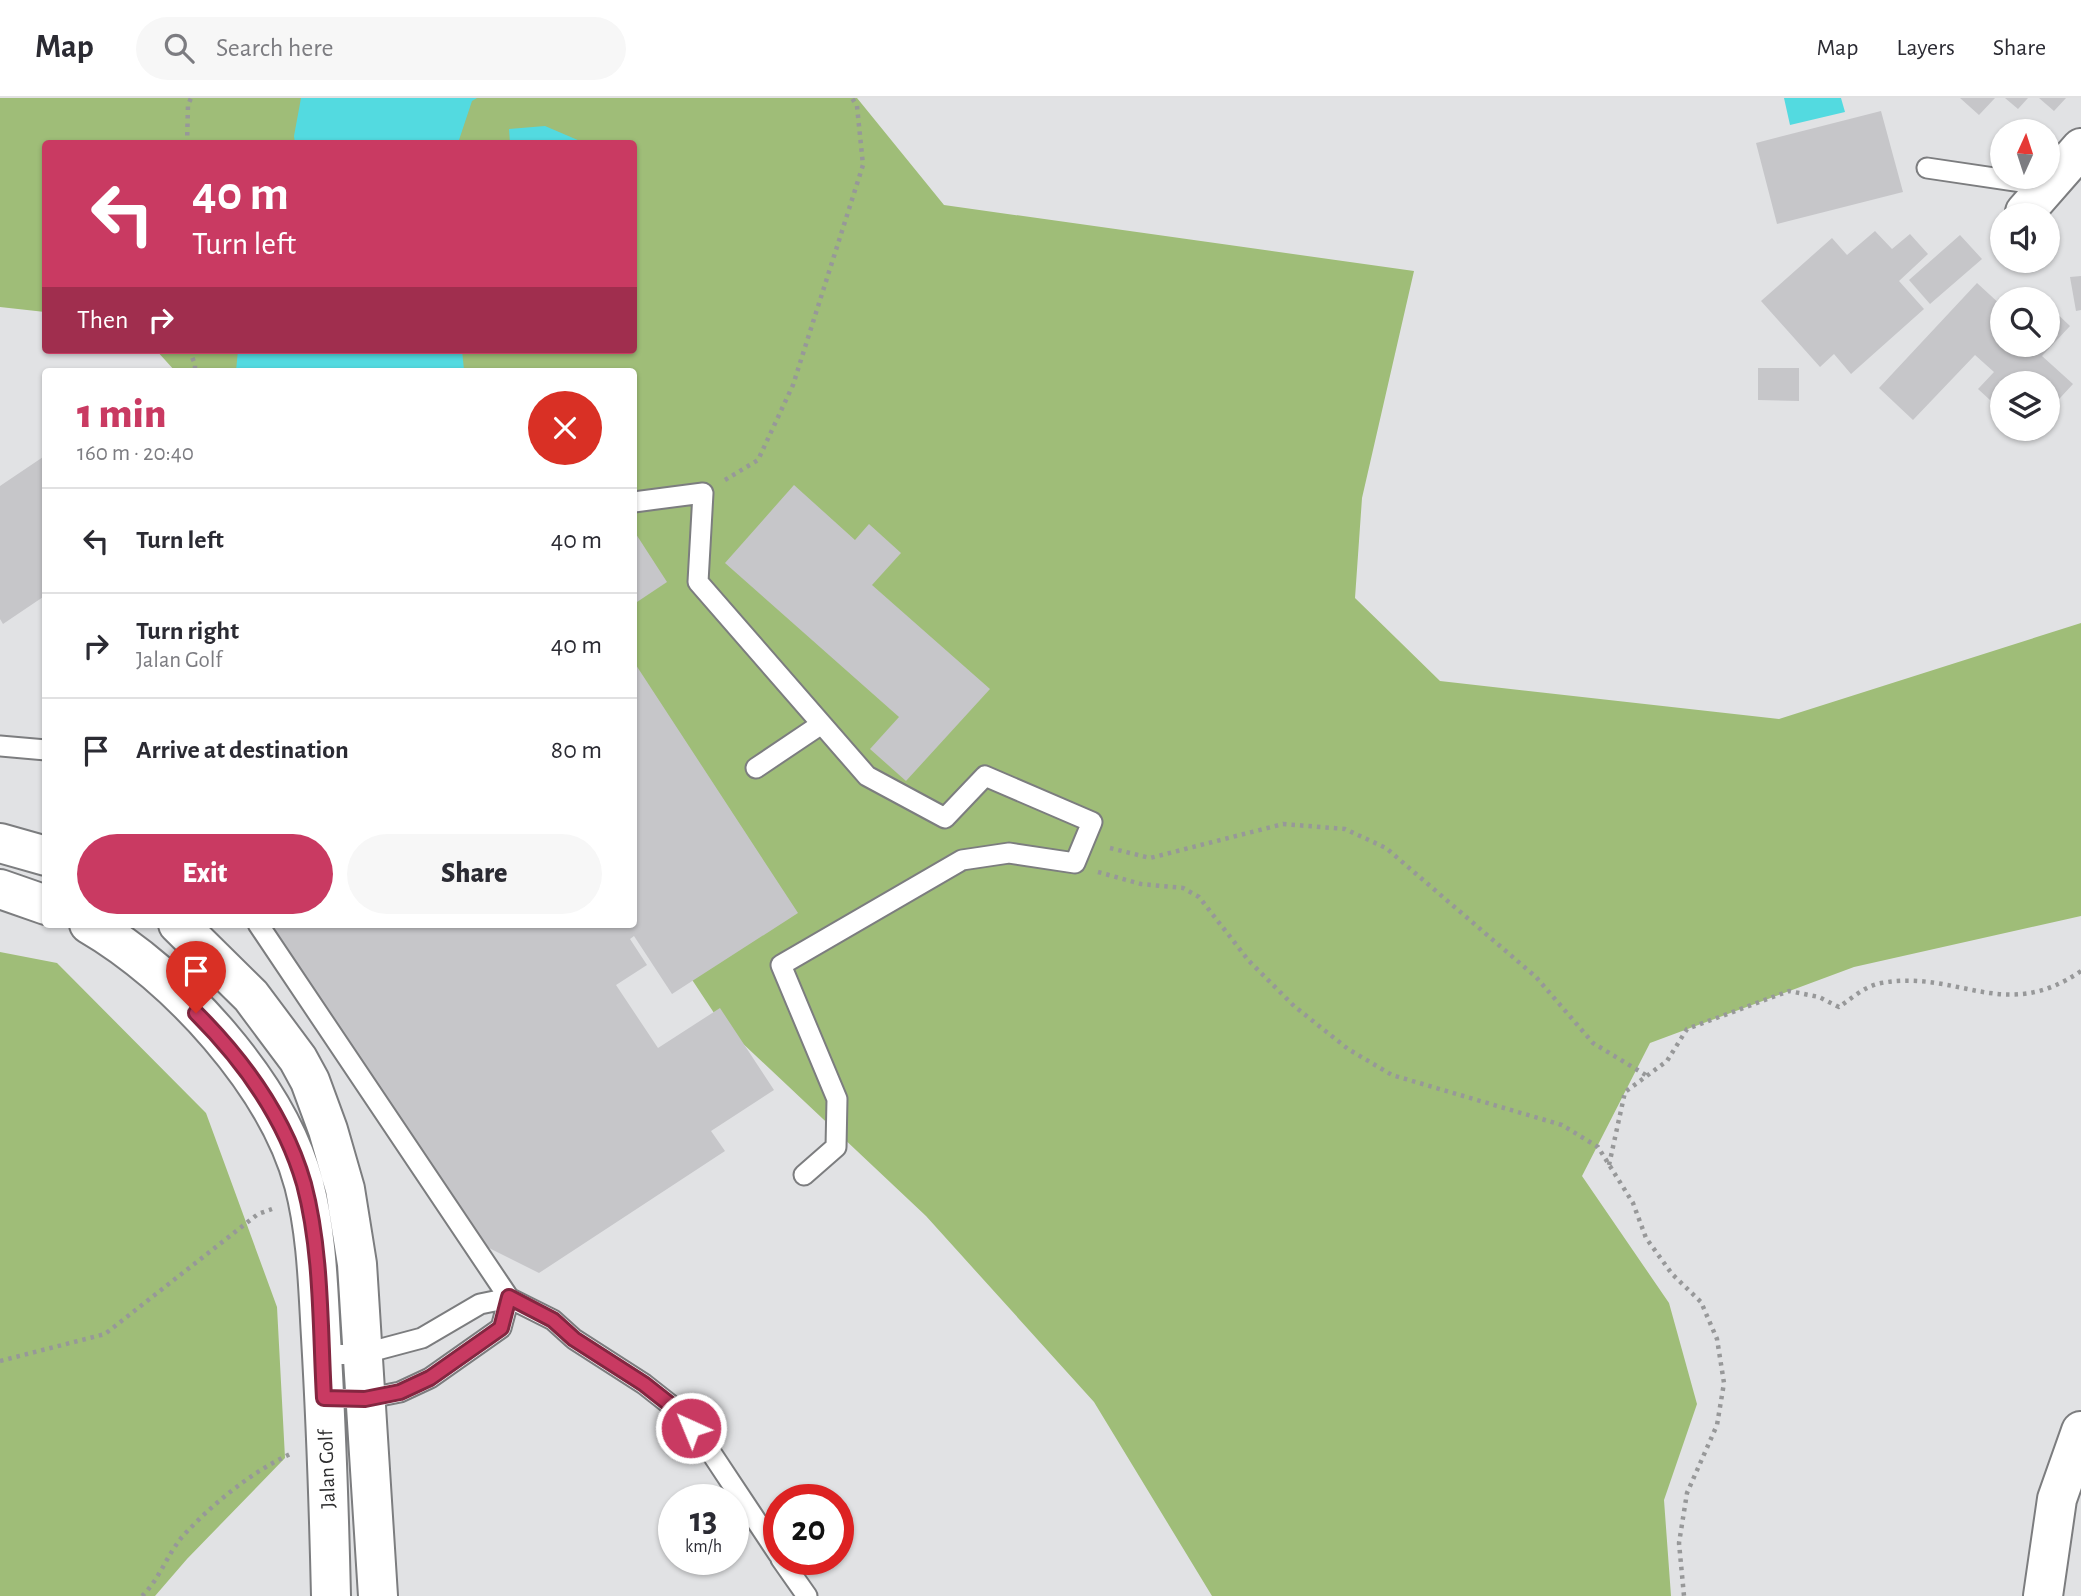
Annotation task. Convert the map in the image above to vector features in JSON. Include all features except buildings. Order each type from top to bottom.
[{"type":"street","points":[[2037,199],[2081,148]]},
{"type":"street","points":[[0,844],[42,855]]},
{"type":"street","points":[[0,888],[42,904]]},
{"type":"street","name":"Jalan Golf","points":[[95,928],[140,958],[212,1028],[253,1077],[282,1128],[306,1195],[315,1241],[326,1438],[331,1596]]},
{"type":"street","name":"Jalan Golf","points":[[182,928],[251,996],[298,1059],[310,1081],[328,1130],[345,1189],[357,1264],[378,1596]]},
{"type":"street","points":[[2043,1596],[2057,1499],[2081,1431]]},
{"type":"lane","points":[[1927,168],[2037,199]]},
{"type":"lane","points":[[637,502],[704,493],[698,582],[867,776],[945,818],[985,776],[1092,822],[1075,863],[1009,853],[962,860],[781,965],[837,1099],[836,1147],[804,1175]]},
{"type":"lane","points":[[756,768],[820,725]]},
{"type":"lane","points":[[0,746],[42,750]]},
{"type":"lane","points":[[261,928],[509,1297],[553,1320],[574,1339],[644,1384],[677,1410],[706,1445],[763,1531]]},
{"type":"lane","points":[[322,1355],[362,1354],[422,1338],[480,1304],[509,1297]]},
{"type":"lane","points":[[324,1398],[365,1399],[400,1392],[430,1378],[501,1328],[509,1297]]},
{"type":"lane","points":[[792,1575],[807,1596]]},
{"type":"path","points":[[187,140],[188,105],[191,98]]},
{"type":"path","points":[[704,493],[758,460],[793,384],[863,165],[857,106],[852,98]]},
{"type":"path","points":[[1084,841],[1150,858],[1283,824],[1345,829],[1387,848],[1536,977],[1593,1043],[1649,1077]]},
{"type":"path","points":[[1075,863],[1141,884],[1183,888],[1199,897],[1249,961],[1294,1006],[1348,1049],[1392,1075],[1562,1125],[1598,1147],[1633,1203],[1646,1238],[1672,1274],[1701,1302],[1718,1350],[1724,1383],[1717,1425],[1687,1493],[1679,1543],[1684,1596]]},
{"type":"path","points":[[1609,1165],[1625,1092],[1649,1077],[1667,1061],[1687,1029],[1789,991],[1819,997],[1839,1007],[1863,990],[1881,983],[1940,982],[1989,995],[2010,996],[2044,990],[2065,982],[2081,971]]},
{"type":"path","points":[[0,1361],[105,1334],[258,1214],[306,1195]]},
{"type":"path","points":[[142,1596],[181,1538],[230,1492],[274,1462],[326,1438]]},
{"type":"green space","points":[[0,98],[857,98],[944,205],[1414,271],[1362,498],[1355,598],[1440,681],[1779,719],[2081,623],[2081,916],[1854,967],[1650,1043],[1582,1176],[1669,1303],[1697,1404],[1664,1500],[1671,1596],[1212,1596],[1094,1402],[926,1216],[720,1022],[637,897],[637,368],[172,368],[160,354],[637,354],[637,140],[42,140],[42,312],[0,307]]},
{"type":"green space","points":[[0,952],[57,963],[206,1113],[277,1307],[285,1458],[155,1596],[0,1596]]},
{"type":"water","points":[[301,98],[477,98],[472,101],[459,140],[295,140]]},
{"type":"water","points":[[1784,98],[1841,98],[1845,112],[1790,125]]},
{"type":"water","points":[[545,126],[578,140],[510,140],[509,129]]},
{"type":"water","points":[[238,354],[462,354],[464,368],[236,368]]},
{"type":"route","points":[[196,1013],[253,1077],[282,1128],[304,1184],[315,1241],[324,1398],[365,1399],[400,1392],[430,1378],[501,1328],[509,1297],[553,1320],[574,1339],[644,1384],[677,1410],[691,1428]]}]
